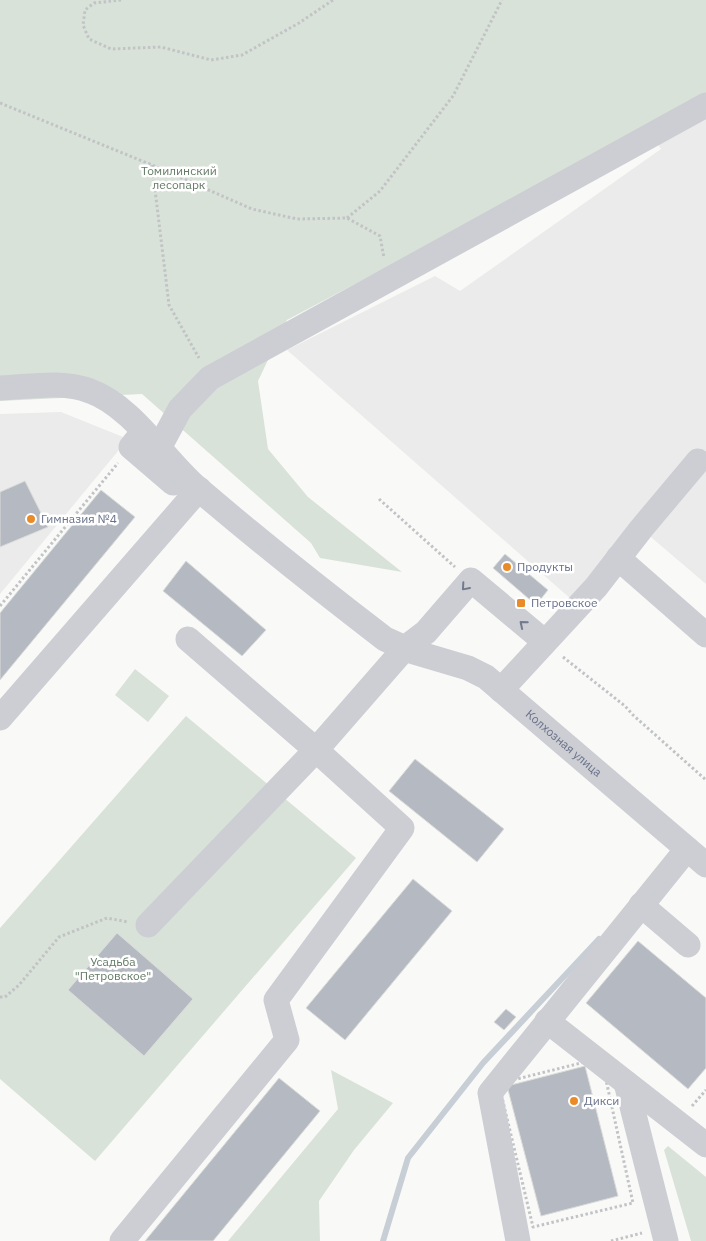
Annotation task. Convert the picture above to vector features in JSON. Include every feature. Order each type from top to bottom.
[{"type":"street","points":[[139,443],[180,409],[210,378],[706,105]]},
{"type":"street","name":"Колхозная улица","points":[[0,388],[64,385],[89,390],[107,399],[130,417],[139,443],[195,493],[385,639],[405,648],[468,668],[486,677],[706,865]]},
{"type":"street","points":[[501,690],[596,587],[641,529],[698,461]]},
{"type":"street","points":[[0,718],[195,493]]},
{"type":"street","points":[[618,558],[706,635]]},
{"type":"street","points":[[148,924],[316,750],[405,648],[426,632],[471,580],[545,642]]},
{"type":"street","points":[[122,1241],[287,1040],[276,1000],[402,828],[316,750],[188,639]]},
{"type":"street","points":[[518,1241],[490,1093],[687,849]]},
{"type":"street","points":[[641,905],[688,944]]},
{"type":"street","points":[[547,1021],[706,1145]]},
{"type":"street","points":[[626,1082],[666,1241]]},
{"type":"path","points":[[121,0],[94,3],[85,10],[83,25],[89,39],[111,49],[161,47],[211,60],[242,54],[299,23],[333,0]]},
{"type":"path","points":[[346,218],[380,191],[453,96],[502,0]]},
{"type":"path","points":[[0,104],[152,165],[252,209],[297,219],[346,218],[380,236],[388,279]]},
{"type":"path","points":[[152,165],[169,305],[210,378]]},
{"type":"path","points":[[0,606],[139,443]]},
{"type":"path","points":[[379,499],[471,580]]},
{"type":"path","points":[[545,642],[625,706],[706,780]]},
{"type":"path","points":[[0,997],[5,997],[19,985],[59,937],[107,918],[148,924]]},
{"type":"path","points":[[585,1062],[606,1080],[633,1203],[533,1228],[500,1089],[504,1084],[513,1080],[585,1062]]},
{"type":"shaded area","points":[[706,98],[706,584],[632,521],[571,599],[287,350],[435,276],[460,291],[661,149],[652,136]]},
{"type":"shaded area","name":"Гимназия №4","points":[[61,412],[128,439],[0,594],[0,414]]},
{"type":"green space","name":"Томилинский лесопарк","points":[[0,0],[706,0],[706,98],[287,320],[258,381],[268,449],[308,497],[402,572],[320,558],[311,543],[142,394],[0,401]]},
{"type":"green space","points":[[135,669],[169,696],[148,722],[115,695]]},
{"type":"green space","name":"Усадьба \"Петровское\"","points":[[186,716],[356,858],[95,1161],[0,1079],[0,928]]},
{"type":"green space","points":[[331,1070],[393,1103],[354,1150],[319,1201],[320,1241],[228,1241],[338,1109]]},
{"type":"green space","points":[[668,1146],[706,1177],[706,1241],[691,1241],[664,1150]]},
{"type":"building","points":[[25,481],[48,527],[0,547],[0,492]]},
{"type":"building","points":[[101,490],[135,517],[0,680],[0,613]]},
{"type":"building","points":[[505,554],[548,590],[536,605],[493,568]]},
{"type":"building","points":[[186,561],[266,630],[242,656],[163,591]]},
{"type":"building","points":[[415,759],[504,829],[477,862],[389,791]]},
{"type":"building","points":[[413,879],[452,911],[345,1040],[306,1008]]},
{"type":"building","points":[[117,933],[193,999],[144,1056],[68,990]]},
{"type":"building","points":[[638,941],[706,998],[706,1068],[688,1089],[586,1003]]},
{"type":"building","points":[[506,1009],[516,1017],[504,1030],[494,1022]]},
{"type":"building","points":[[585,1066],[618,1196],[541,1216],[507,1086]]},
{"type":"building","points":[[279,1078],[320,1111],[213,1241],[145,1241]]},
{"type":"waterway","points":[[383,1241],[408,1158],[483,1063],[599,939]]},
{"type":"place","name":"Гимназия №4","points":[[31,519]]},
{"type":"place","name":"Продукты","points":[[507,567]]},
{"type":"place","name":"Петровское","points":[[521,603]]},
{"type":"place","name":"Дикси","points":[[574,1101]]}]
